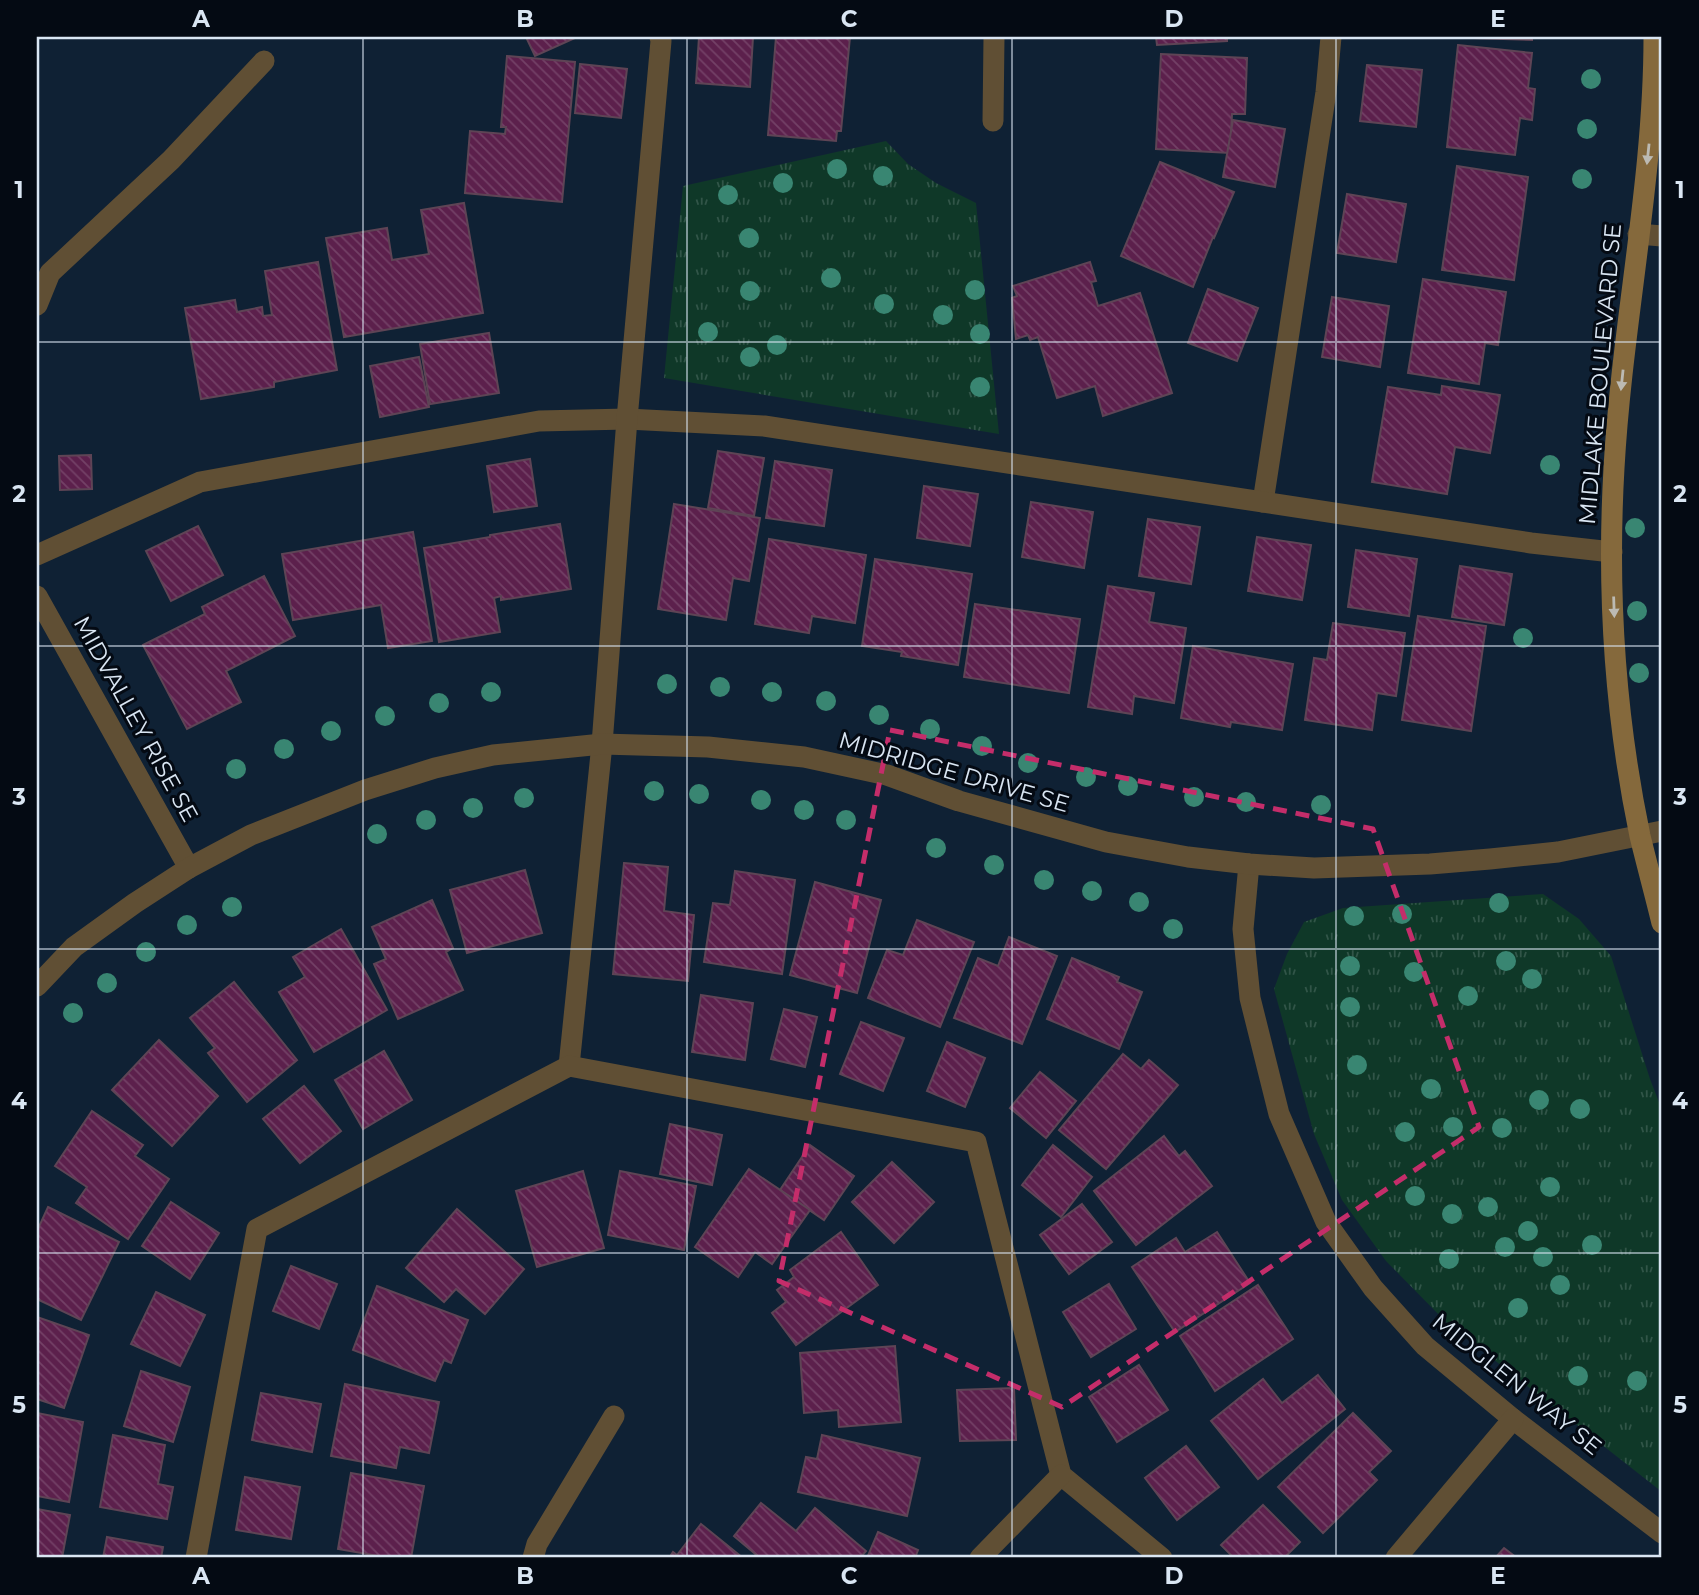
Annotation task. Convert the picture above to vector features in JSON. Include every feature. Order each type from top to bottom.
[{"type":"street","points":[[569,1066],[602,744],[627,419],[662,41],[660,37]]},
{"type":"street","points":[[993,37],[993,121]]},
{"type":"street","points":[[1263,502],[1326,92],[1331,37]]},
{"type":"street","name":"MIDLAKE BOULEVARD SE","points":[[1654,37],[1649,150],[1615,454],[1612,552],[1615,645],[1623,728],[1640,836],[1662,923]]},
{"type":"street","points":[[37,305],[43,276],[171,160],[264,61]]},
{"type":"street","points":[[1638,234],[1662,236]]},
{"type":"street","points":[[37,555],[200,482],[539,421],[627,419],[764,426],[1531,543],[1612,552]]},
{"type":"street","name":"MIDVALLEY RISE SE","points":[[37,596],[189,868]]},
{"type":"street","name":"MIDRIDGE DRIVE SE","points":[[37,986],[74,947],[135,903],[189,868],[251,835],[365,790],[435,768],[494,755],[602,744],[708,747],[804,758],[887,775],[959,801],[1106,842],[1188,857],[1249,864],[1314,868],[1430,864],[1558,852],[1662,831]]},
{"type":"street","name":"MIDGLEN WAY SE","points":[[1249,864],[1243,929],[1250,998],[1279,1114],[1326,1222],[1373,1288],[1425,1346],[1513,1419],[1662,1533]]},
{"type":"street","points":[[196,1558],[257,1229],[569,1066],[976,1142],[1060,1475],[1162,1558]]},
{"type":"street","points":[[533,1558],[537,1544],[614,1416]]},
{"type":"street","points":[[1396,1558],[1513,1419]]},
{"type":"street","points":[[980,1558],[1060,1475]]},
{"type":"highlighted area","points":[[890,730],[1373,829],[1479,1127],[1062,1407],[779,1281]]},
{"type":"green space","points":[[886,141],[908,164],[936,183],[976,203],[999,434],[664,378],[683,186]]},
{"type":"green space","points":[[1543,894],[1579,919],[1611,956],[1662,1110],[1662,1492],[1446,1322],[1386,1261],[1342,1200],[1314,1134],[1274,989],[1287,954],[1304,922],[1343,908]]},
{"type":"building","points":[[526,37],[577,37],[535,56]]},
{"type":"building","points":[[699,37],[753,37],[750,87],[696,83]]},
{"type":"building","points":[[776,37],[850,37],[841,131],[837,131],[836,141],[768,135]]},
{"type":"building","points":[[1156,37],[1227,37],[1227,41],[1157,45]]},
{"type":"building","points":[[1442,37],[1532,37],[1532,40]]},
{"type":"building","points":[[1458,45],[1532,53],[1528,88],[1535,89],[1532,120],[1520,118],[1515,155],[1447,147]]},
{"type":"building","points":[[1161,54],[1247,58],[1245,114],[1232,114],[1230,153],[1156,149]]},
{"type":"building","points":[[507,56],[575,62],[562,202],[465,193],[470,131],[505,134],[506,127],[501,127]]},
{"type":"building","points":[[580,64],[627,69],[621,118],[575,113]]},
{"type":"building","points":[[1367,65],[1422,70],[1416,127],[1360,121]]},
{"type":"building","points":[[1233,120],[1285,129],[1275,187],[1223,177]]},
{"type":"building","points":[[1160,162],[1234,192],[1193,287],[1121,256]]},
{"type":"building","points":[[1457,166],[1528,177],[1514,280],[1442,270]]},
{"type":"building","points":[[1347,194],[1406,204],[1396,262],[1337,253]]},
{"type":"building","points":[[464,203],[483,313],[344,337],[326,238],[387,228],[392,260],[429,254],[421,210]]},
{"type":"building","points":[[318,262],[337,370],[274,382],[274,387],[201,399],[185,308],[235,300],[237,312],[262,307],[263,316],[272,315],[265,271]]},
{"type":"building","points":[[1090,262],[1096,281],[1091,282],[1098,306],[1140,293],[1172,393],[1103,416],[1095,386],[1057,398],[1038,337],[1030,340],[1028,335],[1016,339],[1012,298],[1017,296],[1013,286]]},
{"type":"building","points":[[1423,279],[1506,292],[1498,345],[1485,343],[1479,384],[1408,373]]},
{"type":"building","points":[[1208,289],[1258,308],[1237,361],[1188,343]]},
{"type":"building","points":[[1332,297],[1389,306],[1380,367],[1322,357]]},
{"type":"building","points":[[489,333],[499,393],[430,404],[420,344]]},
{"type":"building","points":[[419,357],[429,407],[380,417],[370,366]]},
{"type":"building","points":[[1442,386],[1500,395],[1490,453],[1455,447],[1447,494],[1372,482],[1388,387],[1441,395]]},
{"type":"building","points":[[718,451],[764,458],[754,516],[708,508]]},
{"type":"building","points":[[91,455],[92,489],[60,490],[59,456]]},
{"type":"building","points":[[530,459],[537,506],[494,512],[487,466]]},
{"type":"building","points":[[775,461],[832,470],[824,526],[766,518]]},
{"type":"building","points":[[924,486],[978,494],[970,546],[917,538]]},
{"type":"building","points":[[1031,502],[1093,512],[1084,568],[1022,557]]},
{"type":"building","points":[[674,504],[760,518],[749,581],[733,578],[726,620],[658,609]]},
{"type":"building","points":[[1148,519],[1200,527],[1191,584],[1139,576]]},
{"type":"building","points":[[560,524],[571,589],[501,600],[501,596],[494,598],[500,632],[439,642],[424,548]]},
{"type":"building","points":[[198,526],[223,575],[171,601],[146,551]]},
{"type":"building","points":[[413,532],[432,641],[388,648],[381,605],[293,620],[282,554]]},
{"type":"building","points":[[1257,537],[1311,545],[1302,600],[1248,591]]},
{"type":"building","points":[[769,539],[866,555],[855,623],[812,616],[809,633],[755,624]]},
{"type":"building","points":[[1356,550],[1417,559],[1409,616],[1348,607]]},
{"type":"building","points":[[875,559],[972,574],[958,665],[901,656],[902,652],[862,646]]},
{"type":"building","points":[[1460,566],[1512,574],[1504,625],[1452,617]]},
{"type":"building","points":[[264,576],[295,636],[226,671],[241,702],[187,729],[143,645],[205,614],[202,607]]},
{"type":"building","points":[[1108,586],[1154,593],[1149,622],[1186,628],[1174,703],[1134,696],[1132,714],[1088,707]]},
{"type":"building","points":[[975,604],[1080,619],[1069,693],[964,677]]},
{"type":"building","points":[[1418,616],[1486,626],[1471,731],[1402,720]]},
{"type":"building","points":[[1333,623],[1405,633],[1396,696],[1377,693],[1372,730],[1305,720],[1314,658],[1327,660]]},
{"type":"building","points":[[1193,646],[1293,664],[1282,730],[1231,722],[1230,727],[1181,718]]},
{"type":"building","points":[[624,863],[668,867],[664,911],[694,915],[688,981],[613,974]]},
{"type":"building","points":[[525,870],[542,933],[467,953],[450,890]]},
{"type":"building","points":[[735,871],[795,880],[782,974],[704,962],[713,903],[730,905]]},
{"type":"building","points":[[815,882],[881,900],[857,993],[790,975]]},
{"type":"building","points":[[432,900],[453,948],[446,952],[463,990],[398,1019],[374,964],[386,959],[372,927]]},
{"type":"building","points":[[917,920],[974,942],[940,1027],[868,998],[887,950],[903,955]]},
{"type":"building","points":[[341,929],[387,1010],[314,1052],[279,992],[305,977],[293,957]]},
{"type":"building","points":[[1009,937],[1057,956],[1022,1044],[954,1018],[978,958],[998,966]]},
{"type":"building","points":[[1072,958],[1119,977],[1117,982],[1142,992],[1119,1049],[1047,1019]]},
{"type":"building","points":[[234,982],[297,1060],[247,1102],[208,1053],[215,1048],[190,1018]]},
{"type":"building","points":[[701,995],[753,1003],[745,1060],[692,1052]]},
{"type":"building","points":[[784,1009],[817,1017],[805,1067],[771,1059]]},
{"type":"building","points":[[861,1022],[904,1038],[883,1091],[840,1074]]},
{"type":"building","points":[[159,1040],[218,1096],[172,1146],[112,1090]]},
{"type":"building","points":[[947,1042],[985,1058],[965,1107],[927,1091]]},
{"type":"building","points":[[384,1051],[412,1100],[363,1129],[335,1080]]},
{"type":"building","points":[[1123,1054],[1141,1069],[1149,1060],[1178,1085],[1106,1169],[1059,1130]]},
{"type":"building","points":[[1040,1072],[1076,1101],[1046,1138],[1010,1108]]},
{"type":"building","points":[[304,1086],[341,1131],[300,1163],[263,1119]]},
{"type":"building","points":[[92,1111],[143,1145],[135,1156],[169,1179],[128,1239],[76,1203],[87,1187],[55,1166]]},
{"type":"building","points":[[670,1124],[722,1135],[712,1185],[660,1174]]},
{"type":"building","points":[[1164,1136],[1179,1156],[1185,1151],[1212,1186],[1136,1245],[1094,1191]]},
{"type":"building","points":[[810,1145],[854,1176],[824,1220],[780,1190]]},
{"type":"building","points":[[1053,1145],[1092,1177],[1061,1217],[1022,1185]]},
{"type":"building","points":[[892,1162],[934,1202],[894,1243],[852,1202]]},
{"type":"building","points":[[749,1169],[810,1210],[772,1264],[755,1252],[738,1277],[695,1247]]},
{"type":"building","points":[[583,1171],[604,1248],[537,1267],[516,1191]]},
{"type":"building","points":[[620,1171],[696,1186],[684,1250],[608,1235]]},
{"type":"building","points":[[171,1202],[219,1233],[190,1279],[142,1246]]},
{"type":"building","points":[[1082,1204],[1112,1242],[1069,1274],[1040,1235]]},
{"type":"building","points":[[48,1207],[119,1242],[81,1320],[37,1299],[37,1231]]},
{"type":"building","points":[[457,1209],[524,1269],[485,1314],[456,1289],[444,1302],[406,1268]]},
{"type":"building","points":[[841,1232],[878,1285],[796,1345],[772,1313],[786,1302],[777,1290],[794,1277],[790,1270]]},
{"type":"building","points":[[1217,1232],[1250,1283],[1175,1332],[1132,1267],[1176,1238],[1185,1252]]},
{"type":"building","points":[[291,1266],[337,1284],[319,1329],[273,1311]]},
{"type":"building","points":[[1109,1284],[1136,1329],[1091,1357],[1063,1312]]},
{"type":"building","points":[[1258,1285],[1293,1339],[1215,1391],[1180,1336]]},
{"type":"building","points":[[377,1286],[468,1320],[451,1363],[444,1360],[435,1381],[353,1350]]},
{"type":"building","points":[[156,1292],[205,1315],[180,1366],[131,1344]]},
{"type":"building","points":[[37,1317],[89,1335],[64,1408],[37,1399]]},
{"type":"building","points":[[895,1346],[901,1422],[839,1427],[838,1410],[804,1413],[800,1353]]},
{"type":"building","points":[[1139,1365],[1168,1410],[1117,1442],[1089,1397]]},
{"type":"building","points":[[141,1371],[190,1387],[173,1442],[124,1426]]},
{"type":"building","points":[[1318,1375],[1345,1409],[1258,1479],[1211,1421],[1263,1379],[1282,1403]]},
{"type":"building","points":[[345,1384],[439,1402],[429,1453],[400,1447],[396,1468],[331,1456]]},
{"type":"building","points":[[1014,1388],[1016,1440],[960,1441],[957,1390]]},
{"type":"building","points":[[261,1393],[321,1404],[312,1452],[252,1440]]},
{"type":"building","points":[[37,1413],[83,1422],[69,1502],[37,1496]]},
{"type":"building","points":[[1353,1413],[1391,1451],[1369,1472],[1377,1480],[1323,1533],[1278,1487]]},
{"type":"building","points":[[113,1435],[165,1445],[158,1484],[173,1487],[167,1519],[100,1507]]},
{"type":"building","points":[[822,1435],[920,1458],[907,1516],[798,1492],[806,1457],[817,1459]]},
{"type":"building","points":[[1186,1446],[1219,1487],[1177,1520],[1145,1478]]},
{"type":"building","points":[[351,1473],[424,1486],[411,1558],[390,1558],[338,1549]]},
{"type":"building","points":[[245,1477],[300,1487],[291,1539],[236,1530]]},
{"type":"building","points":[[761,1503],[796,1531],[815,1508],[866,1551],[860,1558],[760,1558],[734,1536]]},
{"type":"building","points":[[1263,1505],[1300,1542],[1284,1558],[1234,1558],[1221,1545]]},
{"type":"building","points":[[37,1509],[70,1515],[62,1558],[37,1558]]},
{"type":"building","points":[[701,1524],[743,1558],[669,1558],[673,1552],[677,1555]]},
{"type":"building","points":[[878,1532],[918,1550],[915,1558],[867,1558]]},
{"type":"building","points":[[107,1537],[163,1547],[161,1558],[103,1558]]},
{"type":"building","points":[[1504,1548],[1517,1558],[1495,1558]]}]
